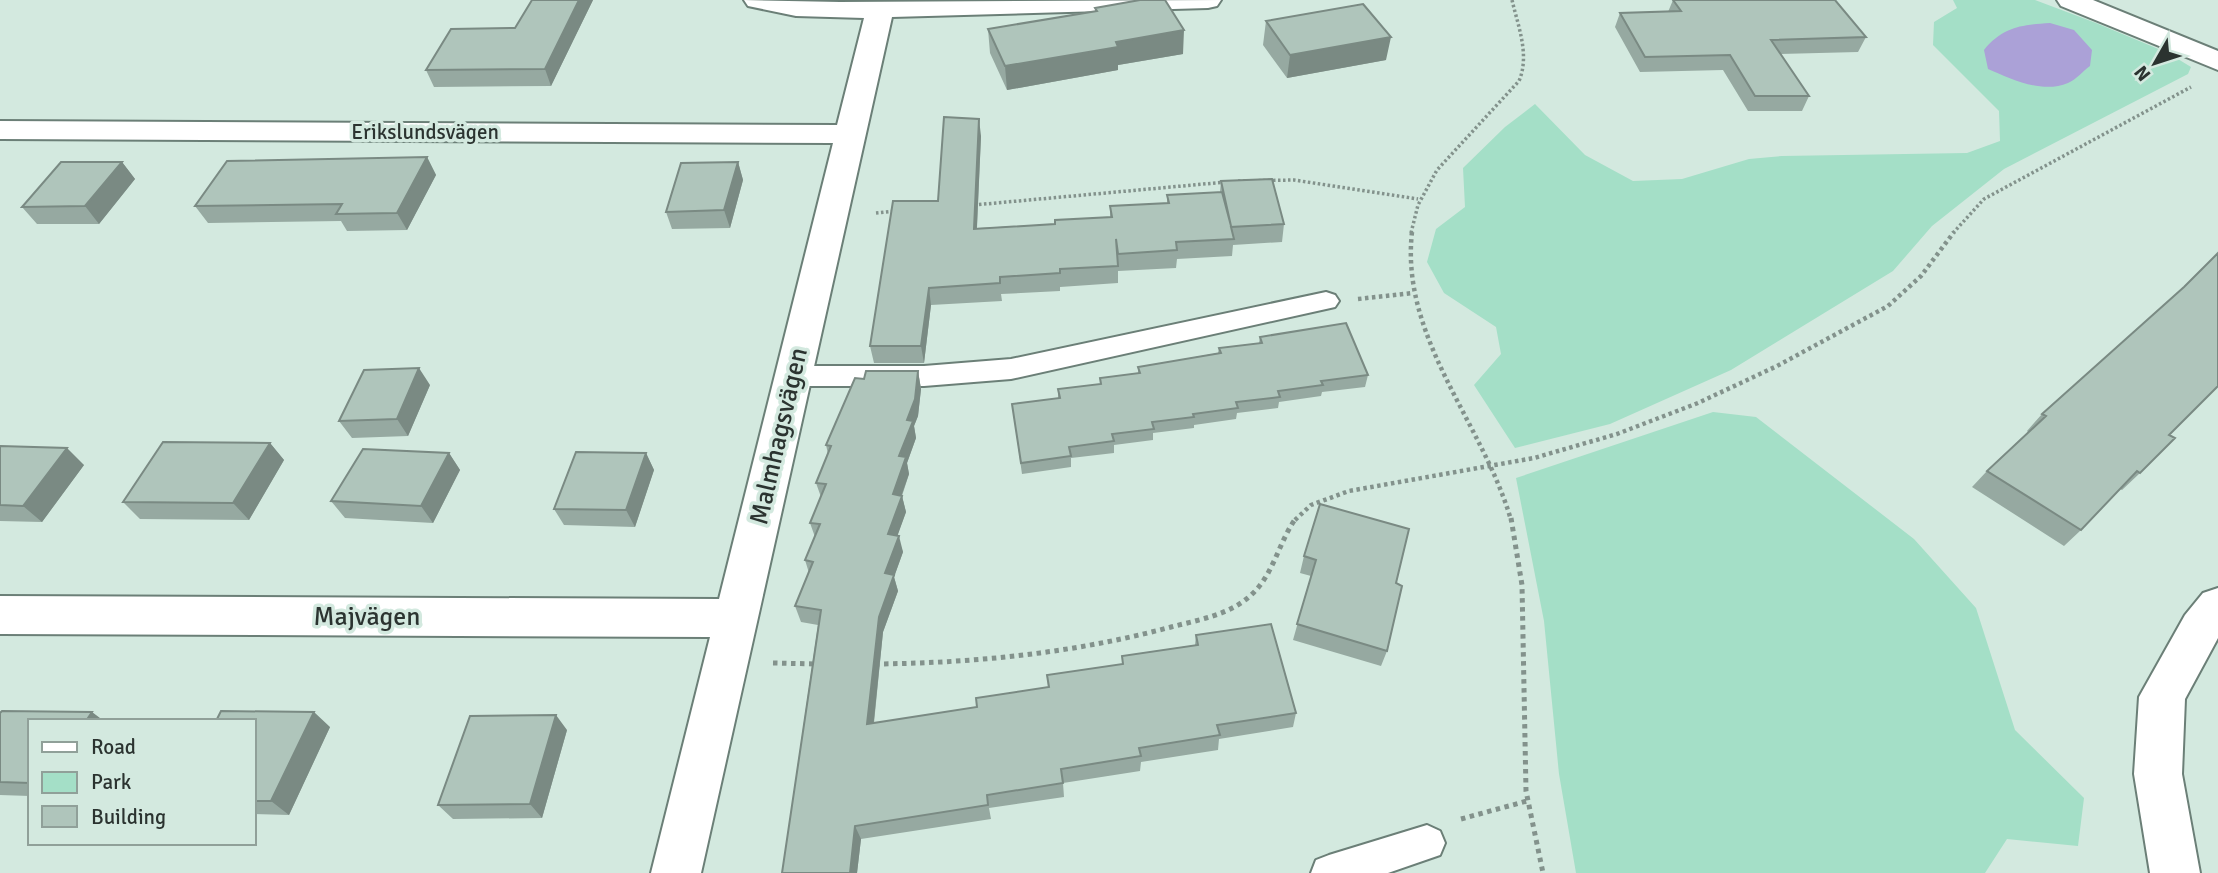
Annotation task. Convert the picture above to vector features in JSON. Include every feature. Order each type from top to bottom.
[{"type":"street","points":[[757,0],[770,5],[807,8],[1208,0]]},
{"type":"street","points":[[2070,0],[2218,61]]},
{"type":"street","name":"Malmhagsvägen","points":[[676,873],[734,618],[881,5]]},
{"type":"street","name":"Erikslundsvägen","points":[[0,130],[850,134]]},
{"type":"street","points":[[2175,873],[2158,774],[2162,697],[2200,628],[2218,606]]},
{"type":"street","name":"Majvägen","points":[[0,615],[734,618]]},
{"type":"lane","points":[[792,376],[924,376],[1011,369],[1326,301]]},
{"type":"lane","points":[[1329,873],[1427,843]]},
{"type":"path","points":[[1512,0],[1523,57],[1520,79],[1424,187],[1418,200],[1410,242],[1413,293],[1423,326],[1492,468],[1517,536],[1522,566],[1523,722],[1527,801],[1543,873]]},
{"type":"path","points":[[871,664],[950,663],[1058,653],[1130,639],[1215,615],[1237,606],[1265,580],[1288,527],[1298,514],[1312,504],[1352,491],[1492,468],[1594,443],[1673,414],[1771,370],[1878,312],[1898,298],[1922,275],[1970,211],[1984,199],[2197,83]]},
{"type":"path","points":[[963,206],[1271,179],[1357,188],[1418,200]]},
{"type":"path","points":[[830,216],[897,211]]},
{"type":"path","points":[[1326,301],[1413,293]]},
{"type":"path","points":[[724,663],[831,664]]},
{"type":"path","points":[[1427,843],[1443,824],[1527,801]]},
{"type":"green space","points":[[1953,0],[2035,0],[2168,53],[2191,67],[2188,74],[2004,169],[1932,226],[1893,271],[1731,370],[1610,424],[1515,448],[1474,385],[1501,354],[1496,327],[1444,293],[1427,262],[1436,229],[1465,207],[1463,168],[1505,127],[1535,104],[1585,155],[1633,181],[1682,179],[1749,159],[1782,156],[1967,153],[2000,141],[1999,111],[1933,45],[1934,22],[1957,8]]},
{"type":"green space","points":[[1713,412],[1756,417],[1914,539],[1976,608],[2015,730],[2084,798],[2078,846],[2007,839],[1985,873],[1576,873],[1559,774],[1544,621],[1516,478]]},
{"type":"shaded area","points":[[2050,23],[2074,30],[2092,50],[2090,66],[2074,80],[2058,86],[2037,86],[1988,69],[1984,50],[1998,36],[2021,26]]},
{"type":"building","points":[[532,0],[579,0],[545,69],[426,70],[451,29],[515,28]]},
{"type":"building","points":[[1140,0],[1165,0],[1184,30],[1116,42],[1118,47],[1005,66],[988,29],[1097,11],[1095,8]]},
{"type":"building","points":[[1673,0],[1835,0],[1866,37],[1771,40],[1809,96],[1755,96],[1730,55],[1645,57],[1620,13],[1681,11]]},
{"type":"building","points":[[1363,4],[1391,37],[1290,55],[1266,21]]},
{"type":"building","points":[[944,117],[979,119],[974,229],[1112,217],[1110,206],[1169,203],[1167,195],[1222,192],[1231,226],[1221,181],[1272,179],[1284,224],[1231,227],[1234,239],[1176,242],[1177,250],[1118,254],[1116,239],[1118,266],[1060,269],[1060,273],[1000,277],[1000,283],[929,288],[921,346],[870,346],[893,201],[938,201]]},
{"type":"building","points":[[427,157],[397,213],[336,214],[342,204],[195,206],[227,161]]},
{"type":"building","points":[[61,162],[122,162],[85,206],[22,207]]},
{"type":"building","points":[[738,162],[724,210],[666,212],[681,163]]},
{"type":"building","points":[[2218,253],[2218,386],[2169,435],[2175,438],[2140,473],[2137,471],[2081,530],[1987,471],[2046,416],[2042,414],[2184,287]]},
{"type":"building","points":[[1346,323],[1368,375],[1321,381],[1323,385],[1278,391],[1280,397],[1236,402],[1238,408],[1152,422],[1154,429],[1112,434],[1114,441],[1069,447],[1071,456],[1021,463],[1012,404],[1060,398],[1058,389],[1101,384],[1100,378],[1140,373],[1138,367],[1221,353],[1219,348],[1262,343],[1260,337]]},
{"type":"building","points":[[419,368],[397,419],[339,421],[364,370]]},
{"type":"building","points":[[866,371],[918,371],[915,399],[907,420],[913,421],[899,456],[906,457],[893,494],[902,496],[888,534],[899,536],[885,573],[894,575],[879,617],[867,724],[977,707],[976,698],[1049,687],[1047,675],[1123,664],[1122,656],[1198,645],[1196,635],[1271,624],[1296,713],[1217,725],[1220,735],[1139,748],[1141,756],[1061,769],[1063,783],[987,795],[988,805],[855,826],[850,873],[782,873],[821,610],[795,606],[813,562],[805,560],[820,524],[810,523],[826,484],[816,483],[831,446],[826,445],[855,378],[864,379]]},
{"type":"building","points":[[163,442],[270,443],[233,503],[123,502]]},
{"type":"building","points":[[0,446],[67,448],[23,506],[0,505]]},
{"type":"building","points":[[363,449],[449,453],[421,506],[331,501]]},
{"type":"building","points":[[576,452],[646,453],[626,510],[554,509]]},
{"type":"building","points":[[1320,504],[1409,529],[1396,583],[1402,586],[1387,651],[1297,624],[1316,560],[1304,556]]},
{"type":"building","points":[[221,711],[314,712],[271,801],[256,801],[256,719],[217,719]]},
{"type":"building","points":[[92,712],[87,719],[28,719],[28,783],[0,782],[0,713]]},
{"type":"building","points":[[556,715],[530,804],[438,805],[470,716]]}]
